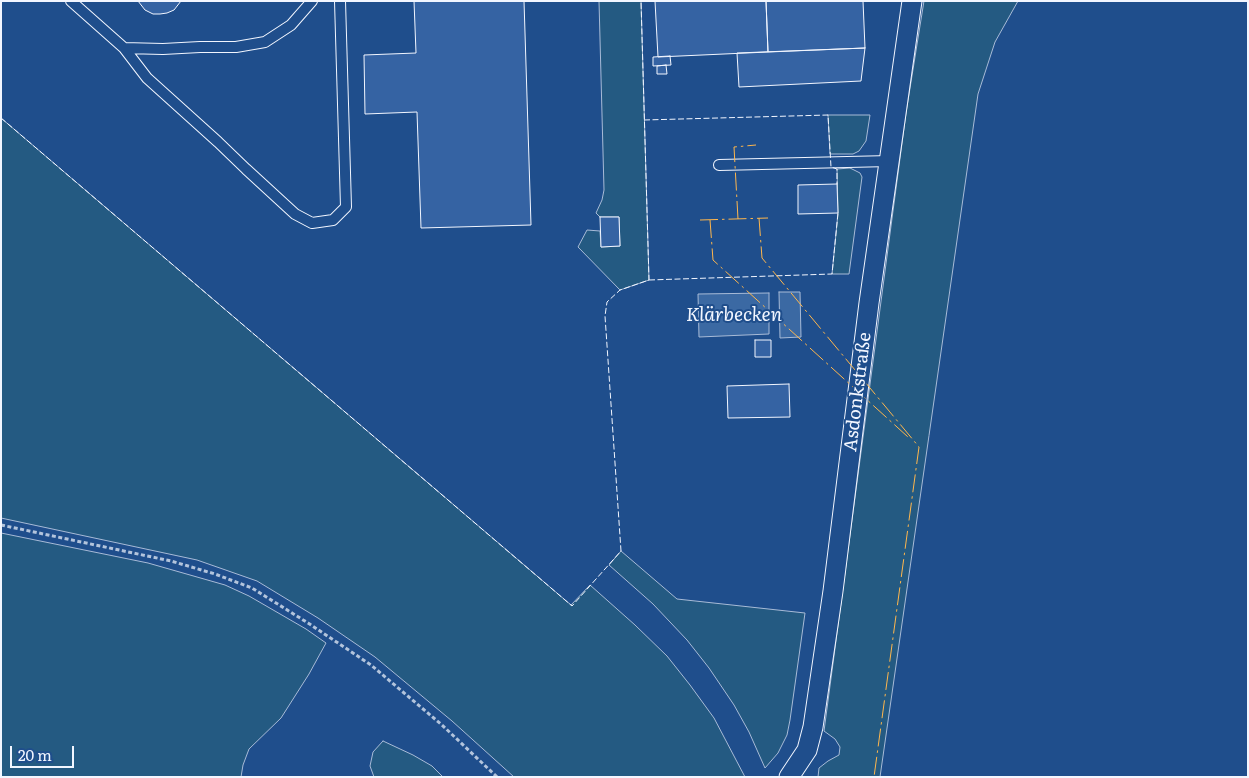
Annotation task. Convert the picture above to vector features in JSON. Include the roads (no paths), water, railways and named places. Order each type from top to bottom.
[{"type":"street","name":"Asdonkstraße","points":[[789,777],[806,750],[813,726],[833,591],[869,303],[912,1]]},
{"type":"lane","points":[[71,1],[124,48],[147,78],[295,214],[312,223],[333,220],[346,207],[340,1]]},
{"type":"lane","points":[[124,48],[236,47],[265,42],[291,25],[312,1]]},
{"type":"lane","points":[[719,165],[890,161]]},
{"type":"water","name":"Klärbecken","points":[[779,292],[800,292],[801,337],[780,338]]},
{"type":"water","name":"Klärbecken","points":[[769,293],[769,334],[699,337],[698,294]]}]
